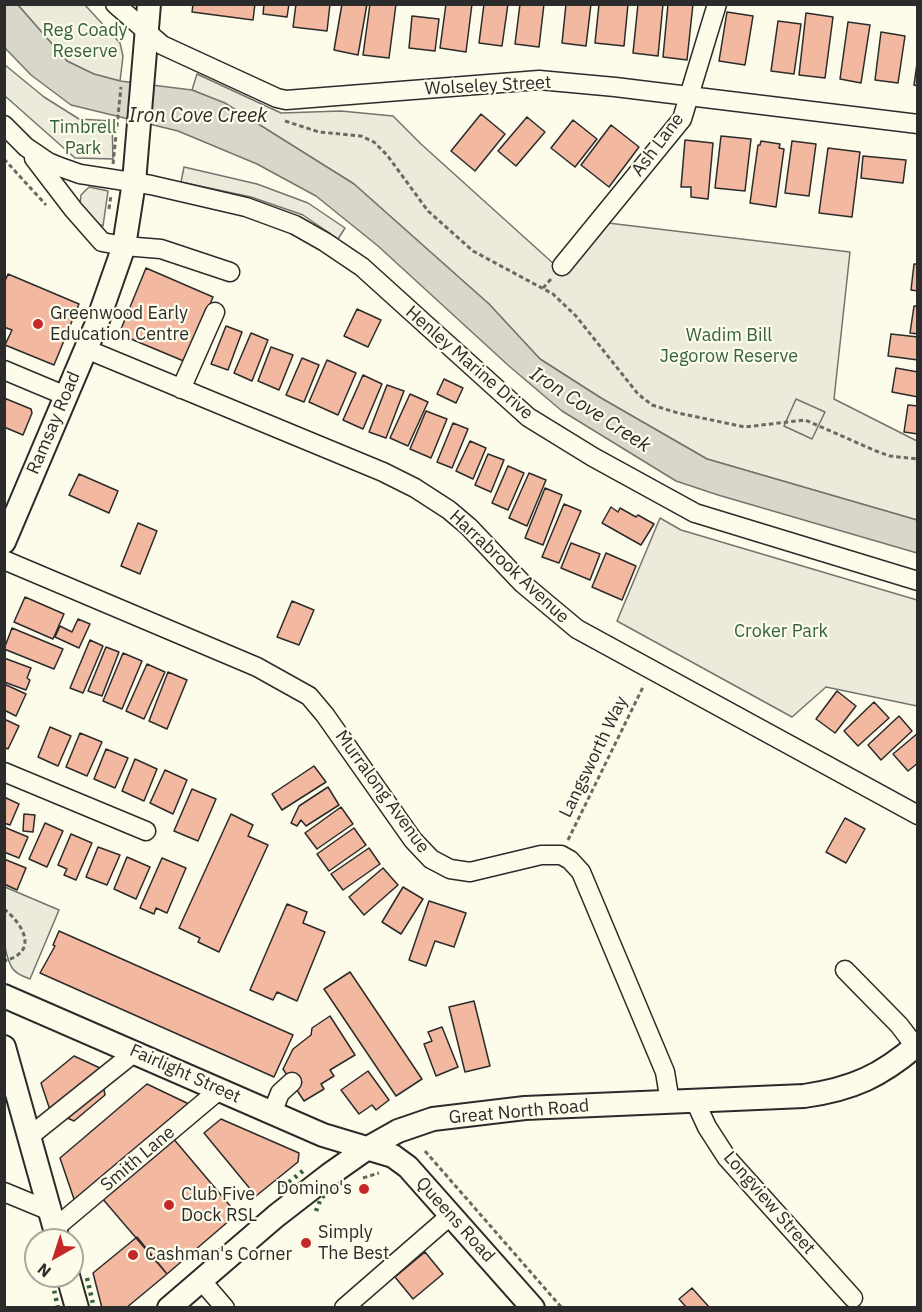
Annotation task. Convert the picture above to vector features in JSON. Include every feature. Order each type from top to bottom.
[{"type":"main road","name":"Ramsay Road","points":[[4,542],[105,303],[124,246],[134,182],[127,128],[132,79],[146,32],[149,4]]},
{"type":"main road","name":"Fairlight Street","points":[[4,996],[323,1135],[366,1149]]},
{"type":"main road","name":"Great North Road","points":[[169,1308],[276,1216],[366,1149],[398,1131],[433,1119],[525,1108],[804,1096],[833,1092],[876,1076],[895,1064],[916,1045]]},
{"type":"main road","points":[[4,1047],[54,1226]]},
{"type":"main road","name":"Queens Road","points":[[366,1149],[393,1156],[408,1167],[533,1308]]},
{"type":"main road","points":[[71,1288],[77,1308]]},
{"type":"street","name":"Wolseley Street","points":[[115,4],[146,32],[167,47],[277,98],[286,100],[539,80],[615,87],[918,124]]},
{"type":"street","name":"Ash Lane","points":[[562,266],[682,119],[717,4]]},
{"type":"street","name":"Henley Marine Drive","points":[[4,125],[26,147],[73,209],[102,242],[161,249],[230,272]]},
{"type":"street","name":"Henley Marine Drive","points":[[26,147],[48,162],[80,174],[134,182],[246,207],[295,225],[362,267],[528,417],[593,457],[695,513],[918,582]]},
{"type":"street","points":[[181,389],[215,312]]},
{"type":"street","name":"Harrabrook Avenue","points":[[86,349],[383,472],[415,488],[469,526],[522,583],[577,629],[918,815]]},
{"type":"street","points":[[4,370],[66,396]]},
{"type":"street","name":"Murralong Avenue","points":[[4,560],[257,668],[309,696],[325,715],[413,840],[431,859],[450,869],[470,872],[541,855],[561,855]]},
{"type":"street","points":[[4,772],[146,831]]},
{"type":"street","points":[[561,855],[570,860],[581,872],[665,1072],[670,1102]]},
{"type":"street","points":[[845,970],[916,1045]]},
{"type":"street","points":[[30,1136],[135,1052]]},
{"type":"street","points":[[272,1113],[280,1093],[292,1082]]},
{"type":"street","name":"Smith Lane","points":[[54,1226],[219,1090]]},
{"type":"street","name":"Longview Street","points":[[695,1101],[707,1127],[727,1158],[853,1298]]},
{"type":"street","points":[[12,1197],[54,1226]]},
{"type":"street","points":[[344,1308],[452,1215]]},
{"type":"street","points":[[201,1280],[225,1308]]},
{"type":"path","points":[[113,168],[127,128],[132,79]]},
{"type":"path","points":[[285,121],[319,132],[361,136],[374,142],[387,155],[428,211],[472,251],[553,294],[576,316],[638,394],[652,405],[745,427],[805,420],[876,452],[918,459]]},
{"type":"path","name":"Langsworth Way","points":[[561,855],[651,670]]},
{"type":"path","points":[[4,909],[20,925],[26,941],[19,954],[4,961]]},
{"type":"path","name":"Queens Road","points":[[424,1152],[562,1308]]},
{"type":"path","points":[[363,1178],[381,1173]]},
{"type":"green space","name":"Reg Coady Reserve","points":[[18,5],[85,5],[120,43],[123,56],[120,81],[93,74],[67,61]]},
{"type":"green space","name":"Timbrell Park","points":[[5,65],[44,97],[79,119],[112,121],[113,159],[75,158],[5,96]]},
{"type":"green space","name":"Wadim Bill Jegorow Reserve","points":[[197,74],[281,113],[341,111],[393,116],[565,274],[608,223],[850,252],[834,399],[917,441],[917,520],[707,459],[601,398],[540,359],[489,304],[354,184],[225,104],[192,90]]},
{"type":"green space","points":[[89,187],[108,191],[103,226],[96,223],[80,204],[81,195]]},
{"type":"green space","name":"Croker Park","points":[[660,518],[681,530],[917,600],[917,706],[826,687],[792,717],[617,621]]},
{"type":"green space","points":[[5,887],[59,910],[30,979],[14,971],[5,948],[3,927]]},
{"type":"shaded area","points":[[184,167],[257,184],[308,203],[345,228],[338,239],[303,215],[251,197],[181,182]]},
{"type":"shaded area","points":[[796,399],[825,412],[812,439],[784,426]]},
{"type":"water","name":"Iron Cove Creek","points":[[4,5],[18,5],[67,61],[94,74],[120,81],[192,90],[225,103],[354,184],[489,304],[540,359],[601,398],[707,459],[917,520],[917,553],[676,481],[562,411],[509,366],[378,246],[316,196],[257,164],[178,131],[71,105],[31,75],[5,48]]},
{"type":"building","points":[[193,4],[255,4],[253,20],[192,12]]},
{"type":"building","points":[[264,4],[289,4],[287,17],[263,14]]},
{"type":"building","points":[[296,4],[330,4],[327,31],[293,27]]},
{"type":"building","points":[[342,4],[367,4],[358,55],[334,50]]},
{"type":"building","points":[[370,4],[396,4],[389,58],[363,55]]},
{"type":"building","points":[[446,4],[472,4],[466,52],[440,48]]},
{"type":"building","points":[[484,4],[508,4],[502,46],[479,43]]},
{"type":"building","points":[[520,4],[544,4],[539,47],[515,44]]},
{"type":"building","points":[[566,4],[591,4],[586,46],[562,43]]},
{"type":"building","points":[[599,4],[628,4],[624,46],[595,43]]},
{"type":"building","points":[[638,4],[663,4],[658,56],[633,53]]},
{"type":"building","points":[[668,4],[693,4],[687,60],[663,57]]},
{"type":"building","points":[[727,12],[753,16],[745,65],[719,61]]},
{"type":"building","points":[[806,13],[833,17],[825,78],[799,75]]},
{"type":"building","points":[[412,16],[439,19],[435,51],[409,48]]},
{"type":"building","points":[[778,21],[801,24],[794,74],[771,71]]},
{"type":"building","points":[[848,22],[870,25],[861,83],[840,79]]},
{"type":"building","points":[[881,32],[905,36],[898,83],[875,80]]},
{"type":"building","points":[[918,56],[918,86],[914,85]]},
{"type":"building","points":[[481,114],[505,134],[475,171],[451,151]]},
{"type":"building","points":[[527,117],[545,132],[516,166],[498,151]]},
{"type":"building","points":[[573,120],[597,139],[575,167],[551,148]]},
{"type":"building","points":[[611,125],[639,147],[609,187],[581,165]]},
{"type":"building","points":[[721,136],[751,139],[745,191],[715,188]]},
{"type":"building","points":[[685,140],[713,143],[708,199],[691,197],[691,187],[681,187]]},
{"type":"building","points":[[761,141],[780,144],[779,148],[784,149],[776,207],[750,203],[758,145]]},
{"type":"building","points":[[792,141],[816,144],[809,196],[785,193]]},
{"type":"building","points":[[828,148],[860,152],[852,217],[819,213]]},
{"type":"building","points":[[863,156],[906,160],[903,183],[861,178]]},
{"type":"building","points":[[914,264],[918,264],[918,291],[911,290]]},
{"type":"building","points":[[146,268],[213,297],[186,362],[119,334]]},
{"type":"building","name":"Greenwood Early Education Centre","points":[[8,274],[79,304],[54,365],[5,345],[12,330],[4,327],[4,283]]},
{"type":"building","points":[[914,306],[918,306],[918,334],[910,333]]},
{"type":"building","points":[[357,309],[381,320],[368,347],[344,336]]},
{"type":"building","points":[[226,326],[242,332],[228,370],[211,364]]},
{"type":"building","points":[[251,333],[268,340],[252,381],[234,373]]},
{"type":"building","points":[[891,334],[918,337],[918,360],[888,356]]},
{"type":"building","points":[[271,347],[293,355],[279,390],[258,381]]},
{"type":"building","points":[[302,358],[319,365],[304,402],[286,395]]},
{"type":"building","points":[[327,360],[356,373],[338,415],[309,402]]},
{"type":"building","points":[[896,368],[918,372],[918,397],[892,392]]},
{"type":"building","points":[[363,375],[382,384],[363,429],[343,420]]},
{"type":"building","points":[[444,379],[463,388],[456,403],[437,394]]},
{"type":"building","points":[[387,385],[404,391],[386,438],[369,432]]},
{"type":"building","points":[[410,394],[428,402],[408,446],[390,438]]},
{"type":"building","points":[[4,398],[31,409],[32,413],[23,435],[4,427]]},
{"type":"building","points":[[908,405],[918,406],[918,434],[904,432]]},
{"type":"building","points":[[426,411],[447,419],[431,458],[410,449]]},
{"type":"building","points":[[453,423],[468,429],[452,468],[437,462]]},
{"type":"building","points":[[470,441],[486,448],[473,479],[456,471]]},
{"type":"building","points":[[488,454],[504,460],[491,492],[475,485]]},
{"type":"building","points":[[508,466],[524,473],[508,510],[492,503]]},
{"type":"building","points":[[529,473],[546,480],[527,526],[509,518]]},
{"type":"building","points":[[79,474],[118,491],[109,513],[69,495]]},
{"type":"building","points":[[545,488],[562,495],[543,545],[525,538]]},
{"type":"building","points":[[564,504],[581,511],[559,563],[542,557]]},
{"type":"building","points":[[611,507],[618,512],[620,508],[636,517],[638,515],[654,524],[641,545],[602,523]]},
{"type":"building","points":[[138,523],[157,531],[140,574],[121,566]]},
{"type":"building","points":[[571,543],[600,554],[590,580],[561,568]]},
{"type":"building","points":[[606,553],[636,566],[622,600],[592,587]]},
{"type":"building","points":[[25,597],[64,614],[53,639],[14,622]]},
{"type":"building","points":[[292,601],[314,610],[299,645],[277,637]]},
{"type":"building","points":[[78,619],[90,624],[79,648],[55,637],[60,626],[72,632]]},
{"type":"building","points":[[12,628],[63,649],[54,669],[4,649]]},
{"type":"building","points":[[90,640],[103,646],[83,693],[70,688]]},
{"type":"building","points":[[106,647],[119,652],[102,696],[88,691]]},
{"type":"building","points":[[123,653],[142,661],[122,709],[103,701]]},
{"type":"building","points":[[4,658],[31,668],[26,690],[4,682]]},
{"type":"building","points":[[147,664],[165,672],[144,719],[126,711]]},
{"type":"building","points":[[168,672],[187,680],[167,729],[149,721]]},
{"type":"building","points":[[4,684],[26,694],[16,716],[4,710]]},
{"type":"building","points":[[837,691],[856,706],[835,733],[816,719]]},
{"type":"building","points":[[874,702],[889,718],[858,746],[844,731]]},
{"type":"building","points":[[899,716],[912,731],[881,760],[868,745]]},
{"type":"building","points":[[4,719],[19,726],[8,749],[4,747]]},
{"type":"building","points":[[50,727],[71,736],[58,766],[38,757]]},
{"type":"building","points":[[80,733],[102,742],[87,776],[66,767]]},
{"type":"building","points":[[918,733],[918,763],[908,771],[893,754]]},
{"type":"building","points":[[106,749],[128,758],[115,788],[94,779]]},
{"type":"building","points":[[135,759],[157,769],[144,801],[122,791]]},
{"type":"building","points":[[314,766],[326,782],[282,810],[272,794]]},
{"type":"building","points":[[165,770],[187,780],[173,814],[150,803]]},
{"type":"building","points":[[328,787],[339,805],[306,826],[301,820],[297,826],[291,823],[299,806]]},
{"type":"building","points":[[192,789],[216,799],[198,841],[174,831]]},
{"type":"building","points":[[4,797],[19,804],[10,825],[4,823]]},
{"type":"building","points":[[341,807],[353,824],[317,849],[305,833]]},
{"type":"building","points":[[24,814],[35,815],[33,832],[23,831]]},
{"type":"building","points":[[231,814],[253,825],[248,836],[268,845],[219,952],[198,942],[200,938],[179,928]]},
{"type":"building","points":[[845,818],[865,829],[846,863],[826,852]]},
{"type":"building","points":[[45,823],[63,831],[47,867],[29,859]]},
{"type":"building","points":[[4,827],[28,837],[19,858],[4,852]]},
{"type":"building","points":[[354,828],[366,845],[329,871],[317,854]]},
{"type":"building","points":[[71,834],[92,843],[76,880],[64,875],[67,869],[58,865]]},
{"type":"building","points":[[98,847],[120,855],[107,885],[86,877]]},
{"type":"building","points":[[369,848],[380,864],[343,890],[331,874]]},
{"type":"building","points":[[127,857],[150,867],[136,899],[114,889]]},
{"type":"building","points":[[162,858],[186,868],[167,913],[156,908],[154,914],[140,908]]},
{"type":"building","points":[[4,859],[26,868],[17,890],[4,884]]},
{"type":"building","points":[[383,868],[398,885],[364,915],[349,897]]},
{"type":"building","points":[[403,887],[423,899],[401,934],[382,922]]},
{"type":"building","points":[[429,901],[466,913],[454,947],[435,941],[426,966],[409,960]]},
{"type":"building","points":[[287,904],[307,912],[303,923],[325,932],[297,1001],[277,992],[273,1000],[250,990]]},
{"type":"building","points":[[59,931],[293,1035],[274,1077],[40,973],[55,946],[53,945]]},
{"type":"building","points":[[350,972],[422,1079],[396,1096],[324,989]]},
{"type":"building","points":[[474,1001],[490,1066],[465,1072],[449,1007]]},
{"type":"building","points":[[330,1016],[355,1055],[330,1070],[334,1076],[321,1084],[324,1089],[304,1101],[283,1069],[293,1049],[311,1035],[312,1028]]},
{"type":"building","points":[[442,1027],[458,1067],[436,1076],[424,1044],[432,1041],[428,1032]]},
{"type":"building","points":[[74,1056],[100,1068],[105,1095],[74,1121],[50,1110],[41,1083]]},
{"type":"building","points":[[368,1071],[389,1100],[376,1110],[372,1105],[359,1114],[341,1090]]},
{"type":"building","points":[[147,1084],[191,1105],[75,1202],[60,1158]]},
{"type":"building","points":[[221,1119],[299,1153],[298,1162],[256,1196],[204,1133]]},
{"type":"building","name":"Club Five Dock RSL","points":[[172,1137],[237,1214],[167,1274],[101,1197]]},
{"type":"building","name":"Cashman's Corner","points":[[137,1237],[167,1274],[126,1308],[102,1308],[93,1273]]},
{"type":"building","points":[[425,1252],[443,1274],[413,1299],[395,1277]]},
{"type":"building","points":[[692,1288],[710,1308],[687,1308],[679,1299]]},
{"type":"hedge","points":[[283,1187],[304,1170]]},
{"type":"hedge","points":[[316,1211],[321,1198],[345,1179]]},
{"type":"hedge","points":[[87,1278],[94,1308]]},
{"type":"hedge","points":[[54,1288],[58,1308]]},
{"type":"place","name":"Greenwood Early Education Centre","points":[[38,324]]},
{"type":"place","name":"Domino's","points":[[364,1189]]},
{"type":"place","name":"Club Five Dock RSL","points":[[169,1205]]},
{"type":"place","name":"Simply The Best","points":[[306,1243]]},
{"type":"place","name":"Cashman's Corner","points":[[133,1255]]}]
